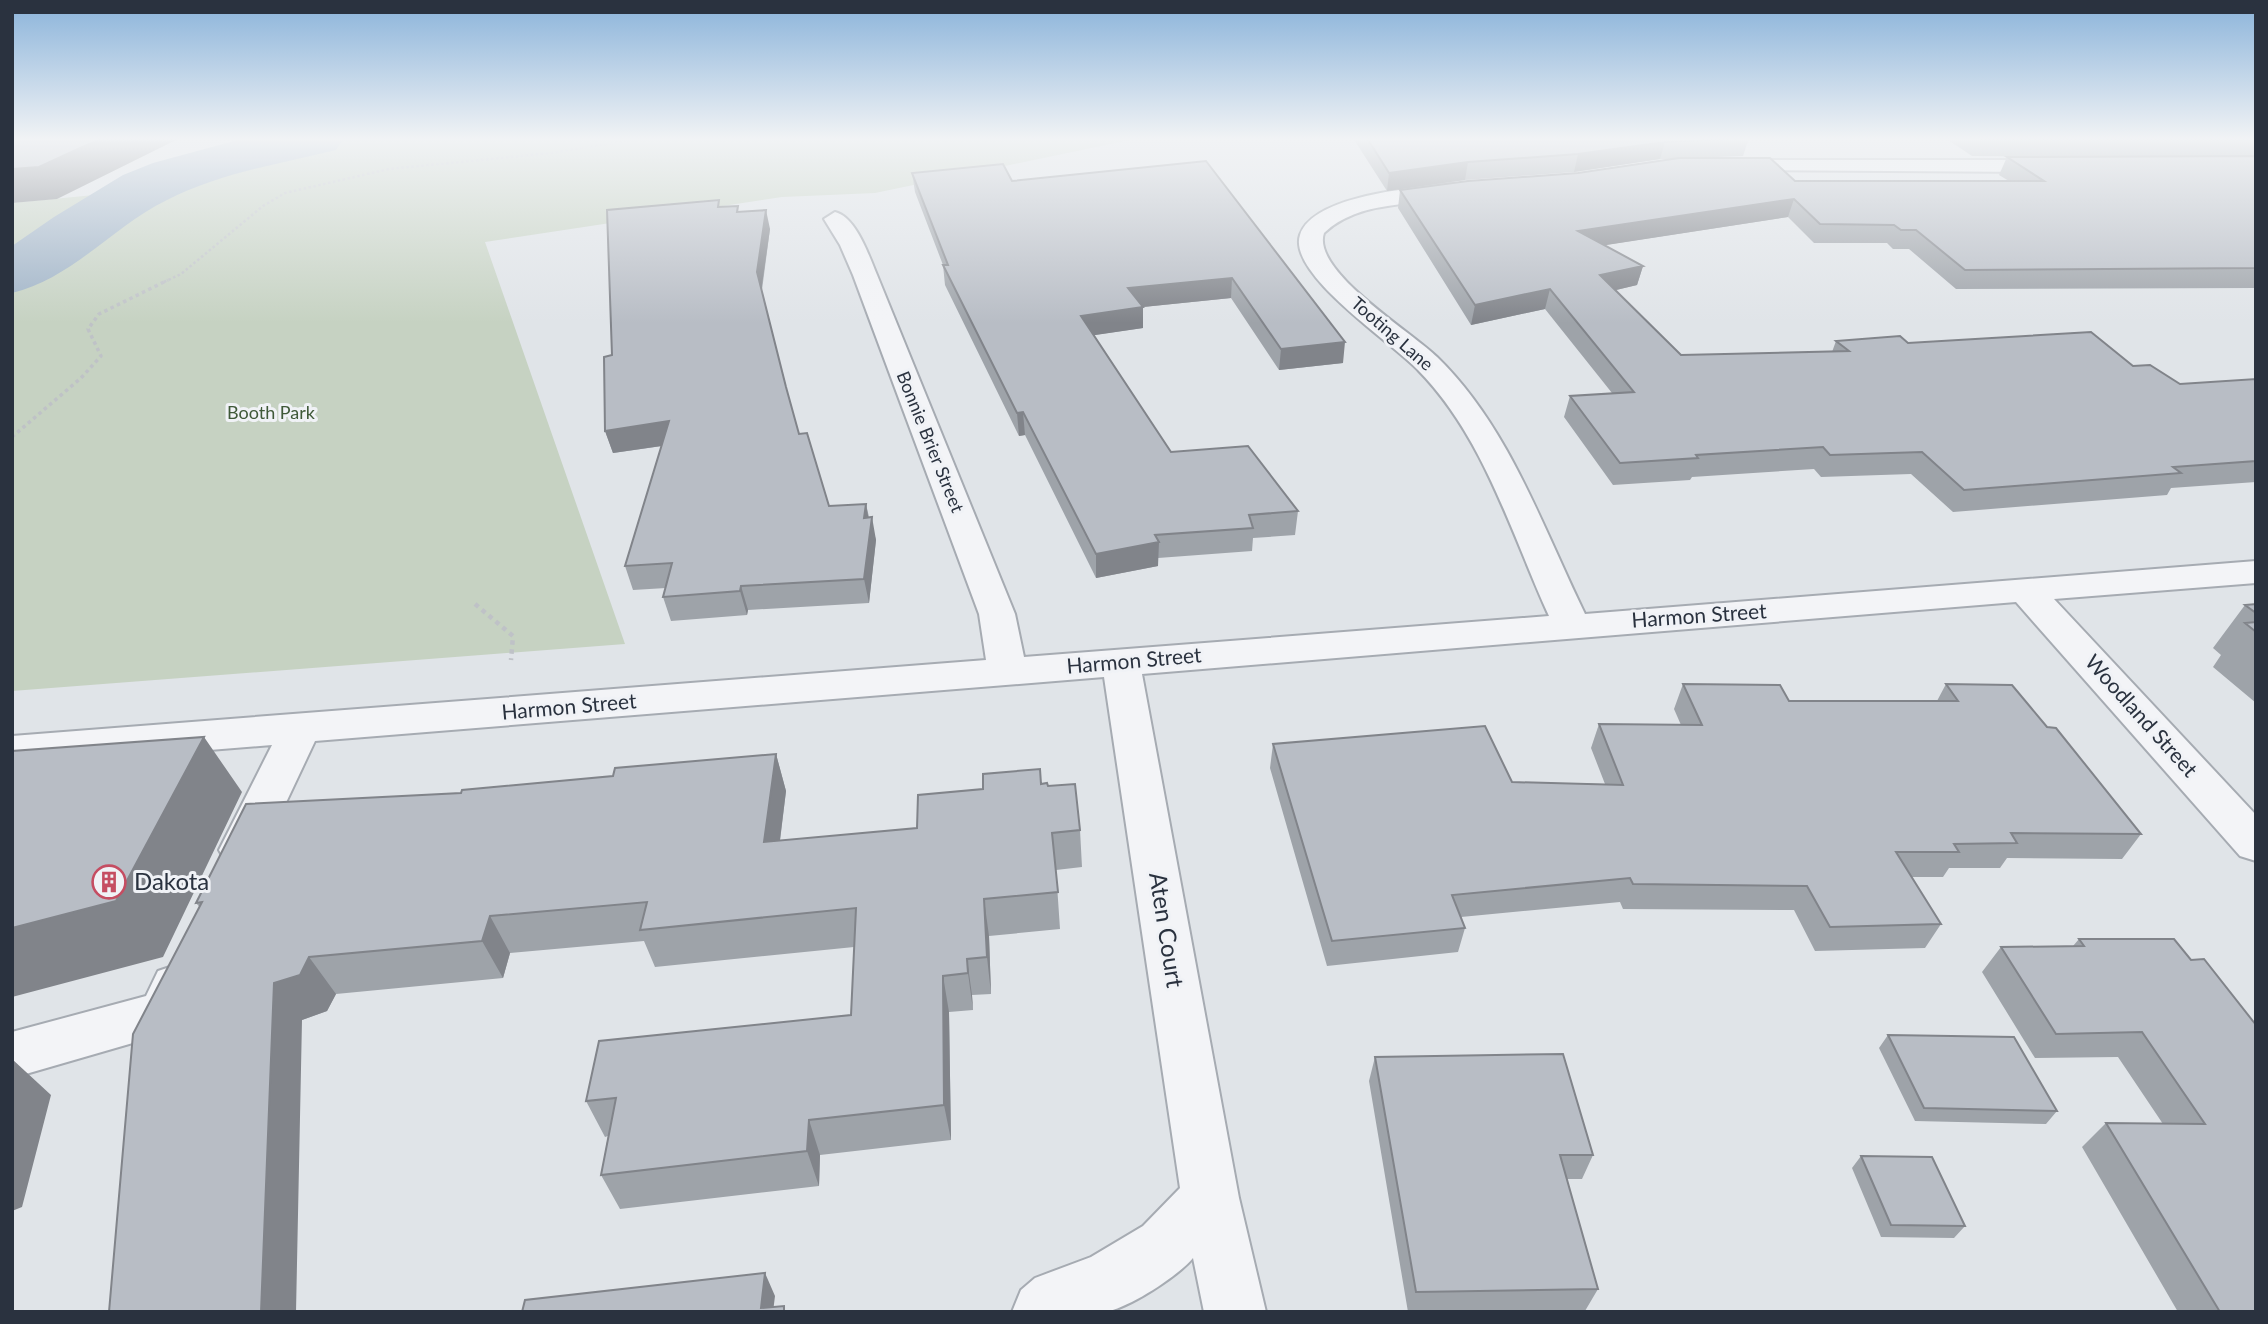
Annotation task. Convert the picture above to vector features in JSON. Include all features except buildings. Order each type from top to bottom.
[{"type":"street","name":"Tooting Lane","points":[[1391,200],[1329,218],[1312,231],[1310,243],[1317,263],[1332,283],[1422,358],[1463,406],[1488,448],[1572,626]]},
{"type":"street","name":"Bonnie Brier Street","points":[[835,219],[852,244],[865,275],[997,614],[1007,671]]},
{"type":"street","name":"Harmon Street","points":[[12,751],[2256,572]]},
{"type":"street","name":"Woodland Street","points":[[2025,590],[2256,844]]},
{"type":"street","name":"Aten Court","points":[[1121,662],[1210,1198],[1234,1312]]},
{"type":"street","points":[[221,893],[300,729]]},
{"type":"street","points":[[12,1055],[163,1013],[192,953]]},
{"type":"street","points":[[1043,1312],[1057,1300],[1108,1281],[1164,1247],[1210,1198]]},
{"type":"path","points":[[12,436],[81,378],[101,356],[88,330],[99,314],[181,274],[274,200]]},
{"type":"path","points":[[475,604],[513,636],[510,660]]},
{"type":"green space","name":"Booth Park","points":[[45,200],[764,200],[485,242],[625,644],[12,691],[12,203]]},
{"type":"waterway","points":[[12,273],[52,251],[76,230],[125,200]]},
{"type":"place","name":"Dakota","points":[[109,882]]}]
